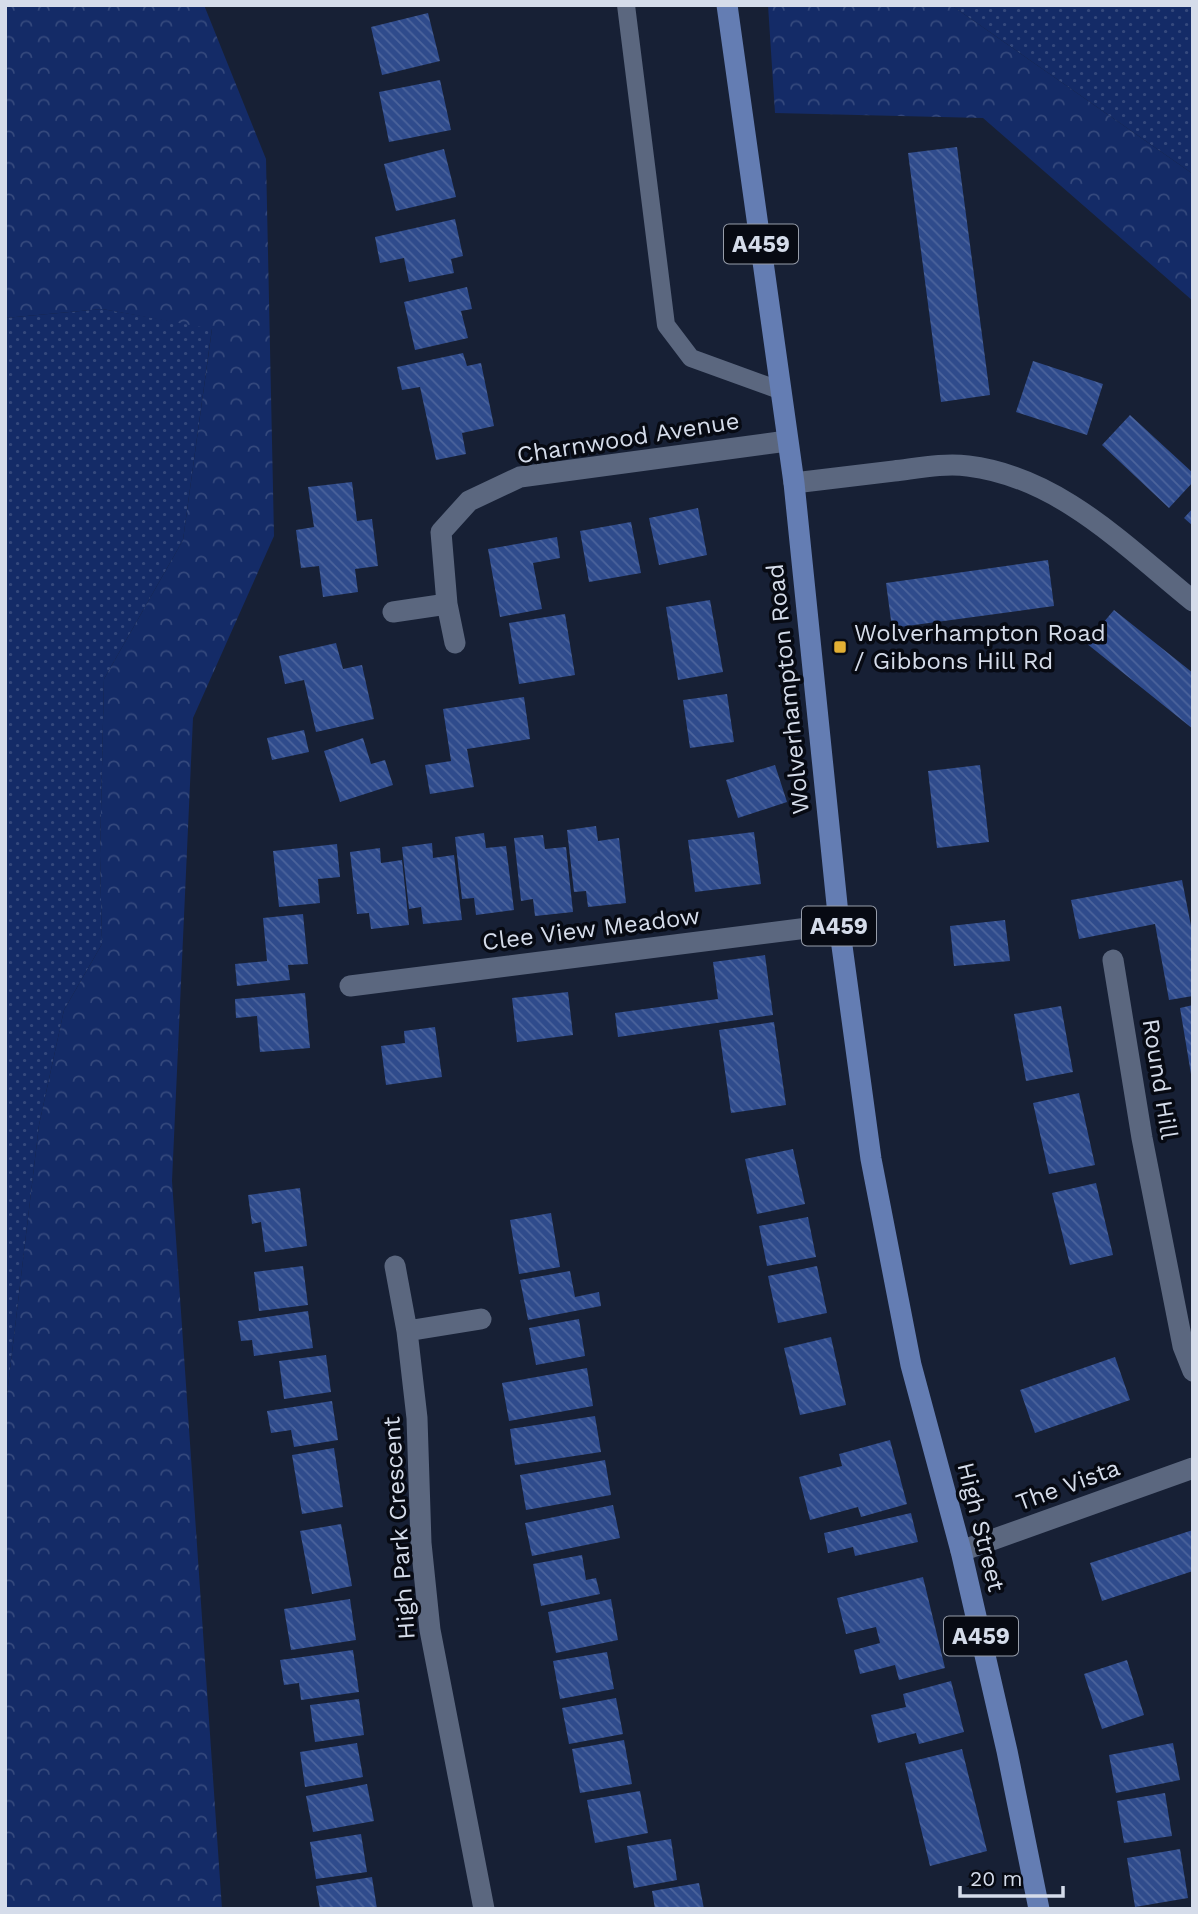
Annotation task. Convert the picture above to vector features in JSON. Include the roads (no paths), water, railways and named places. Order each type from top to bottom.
[{"type":"main road","name":"Wolverhampton Road","points":[[727,5],[794,483],[839,924],[871,1159],[911,1366]]},
{"type":"main road","name":"High Street","points":[[911,1366],[961,1551],[1007,1751],[1039,1909]]},
{"type":"street","name":"Charnwood Avenue","points":[[455,643],[447,604],[441,531],[469,501],[520,477],[788,441]]},
{"type":"street","points":[[794,483],[943,465],[970,466],[1006,475],[1042,488],[1077,507],[1193,601]]},
{"type":"street","points":[[393,612],[447,604]]},
{"type":"street","name":"Clee View Meadow","points":[[350,986],[839,924]]},
{"type":"street","name":"Round Hill","points":[[1113,960],[1142,1138],[1183,1346],[1193,1371]]},
{"type":"street","name":"High Park Crescent","points":[[395,1266],[407,1331],[417,1418],[421,1543],[430,1630],[484,1909]]},
{"type":"street","points":[[407,1331],[481,1319]]},
{"type":"street","name":"The Vista","points":[[961,1551],[1193,1468]]},
{"type":"lane","points":[[626,5],[666,325],[691,358],[782,391]]},
{"type":"place","name":"Wolverhampton Road / Gibbons Hill Rd","points":[[840,647]]}]
